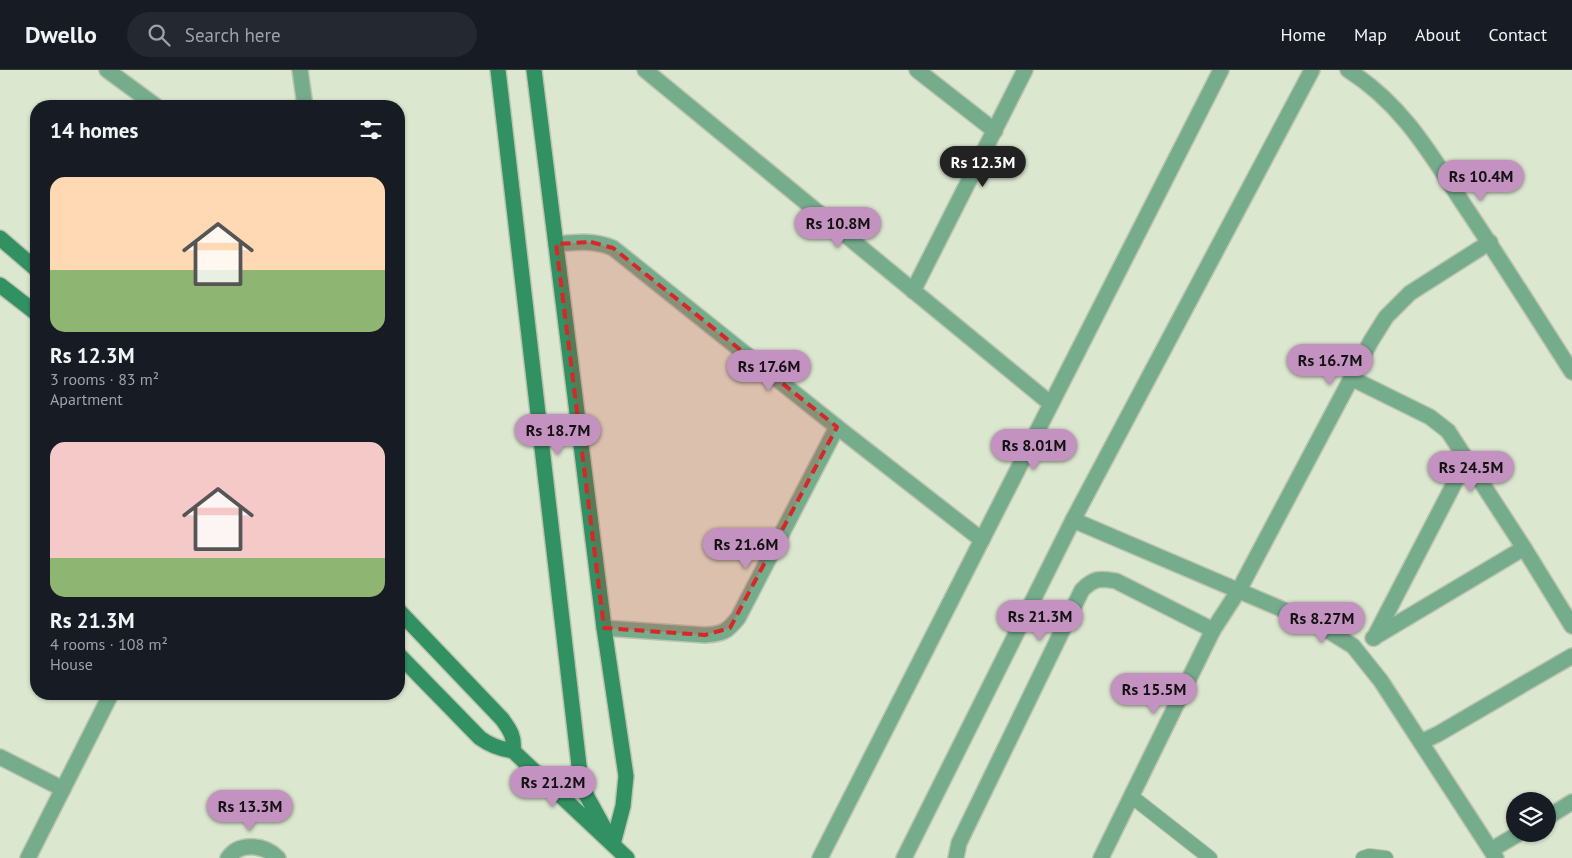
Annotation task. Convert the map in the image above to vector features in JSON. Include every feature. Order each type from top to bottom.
[{"type":"main road","points":[[498,70],[580,774],[584,791],[613,844]]},
{"type":"main road","points":[[534,70],[604,628],[626,776],[623,806],[613,844]]},
{"type":"main road","points":[[0,238],[30,264]]},
{"type":"main road","points":[[0,285],[30,308]]},
{"type":"main road","points":[[405,617],[502,719],[514,740],[513,751]]},
{"type":"main road","points":[[405,661],[480,738],[500,749],[513,751],[627,858]]},
{"type":"street","points":[[300,70],[304,100]]},
{"type":"street","points":[[645,70],[1051,404]]},
{"type":"street","points":[[917,70],[994,131]]},
{"type":"street","points":[[912,291],[1025,70]]},
{"type":"street","points":[[820,858],[1221,70]]},
{"type":"street","points":[[904,858],[1073,520],[1312,70]]},
{"type":"street","points":[[1348,70],[1362,79],[1390,103],[1418,136],[1490,242],[1572,372]]},
{"type":"street","points":[[112,71],[148,100]]},
{"type":"street","points":[[556,244],[591,242],[602,243],[614,248],[982,540]]},
{"type":"street","points":[[1101,858],[1213,630],[1239,590],[1370,341],[1386,317],[1410,293],[1490,242]]},
{"type":"street","points":[[1351,378],[1430,417],[1448,432],[1524,548],[1572,626]]},
{"type":"street","points":[[604,628],[704,635],[718,634],[730,628],[738,618],[837,426]]},
{"type":"street","points":[[1374,638],[1466,459]]},
{"type":"street","points":[[1073,520],[1319,625],[1353,646],[1381,681],[1494,854],[1508,842]]},
{"type":"street","points":[[1353,646],[1374,638],[1524,548]]},
{"type":"street","points":[[956,858],[959,843],[1082,590],[1090,582],[1102,579],[1116,581],[1213,630]]},
{"type":"street","points":[[1420,742],[1438,734],[1572,656]]},
{"type":"street","points":[[28,858],[108,700]]},
{"type":"street","points":[[0,757],[63,789]]},
{"type":"street","points":[[1556,812],[1572,802]]},
{"type":"street","points":[[228,858],[229,855],[242,848],[256,846],[273,853],[278,858]]},
{"type":"lane","points":[[1131,796],[1210,858]]},
{"type":"lane","points":[[1364,858],[1369,856],[1386,858]]},
{"type":"highlighted area","points":[[591,242],[613,248],[837,427],[730,628],[705,635],[604,628],[556,244]]}]
